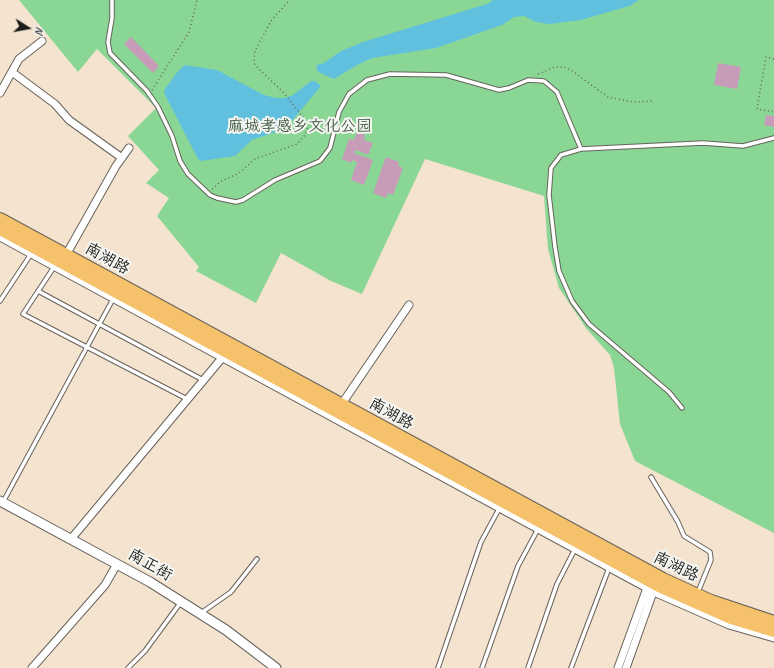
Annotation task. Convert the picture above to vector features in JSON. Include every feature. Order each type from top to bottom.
[{"type":"main road","name":"南湖路","points":[[0,219],[663,579],[696,595],[734,610],[774,622]]},
{"type":"main road","name":"南湖路","points":[[0,229],[659,586],[725,616],[774,631]]},
{"type":"street","points":[[0,93],[19,59],[42,41]]},
{"type":"street","points":[[12,72],[55,104],[69,120],[122,158]]},
{"type":"street","points":[[66,255],[129,148]]},
{"type":"street","points":[[0,237],[650,590],[723,622],[774,638]]},
{"type":"street","points":[[341,405],[409,305]]},
{"type":"street","points":[[71,539],[222,358]]},
{"type":"street","name":"南正街","points":[[1,502],[117,564],[181,601],[276,668]]},
{"type":"street","points":[[32,668],[105,585],[117,564]]},
{"type":"street","points":[[618,668],[650,590]]},
{"type":"street","points":[[626,668],[650,590]]},
{"type":"lane","points":[[112,0],[112,18],[108,50],[149,94],[163,116],[184,168],[193,180],[207,193],[224,200],[240,201],[275,180],[316,164],[324,158],[330,148],[339,112],[349,94],[367,80],[382,75],[418,73],[446,75],[499,90],[509,88],[528,80],[544,81],[557,92],[581,149]]},
{"type":"lane","points":[[682,408],[669,392],[589,324],[572,301],[563,282],[557,259],[550,210],[550,173],[554,163],[561,155],[581,149],[703,143],[743,146],[774,138]]},
{"type":"lane","points":[[0,301],[30,254]]},
{"type":"lane","points":[[54,267],[23,314],[187,399]]},
{"type":"lane","points":[[38,290],[203,380]]},
{"type":"lane","points":[[1,502],[113,299]]},
{"type":"lane","points":[[651,477],[678,522],[684,536],[710,552],[711,560],[696,595]]},
{"type":"lane","points":[[438,668],[481,542],[499,509]]},
{"type":"lane","points":[[482,668],[518,566],[538,530]]},
{"type":"lane","points":[[528,668],[557,584],[575,549]]},
{"type":"lane","points":[[201,614],[231,592],[257,559]]},
{"type":"lane","points":[[571,668],[609,568]]},
{"type":"lane","points":[[128,668],[145,651],[181,601]]},
{"type":"path","points":[[149,94],[189,32],[197,0]]},
{"type":"path","points":[[207,193],[220,182],[239,173],[255,159],[297,144],[303,138],[307,130],[305,120],[286,94],[254,65],[255,51],[271,21],[290,0]]},
{"type":"path","points":[[774,59],[766,57],[760,83],[757,109],[774,112]]},
{"type":"path","points":[[528,80],[555,67],[564,67],[608,97],[627,101],[652,101]]},
{"type":"path","points":[[307,130],[335,128]]},
{"type":"green space","name":"麻城孝感乡文化公园","points":[[19,0],[774,0],[774,533],[635,461],[620,424],[614,368],[610,355],[586,328],[559,288],[548,249],[544,196],[425,159],[362,294],[331,281],[281,253],[256,303],[196,271],[199,267],[157,216],[169,198],[146,183],[159,170],[128,136],[156,108],[97,49],[78,72]]},
{"type":"water","points":[[493,0],[639,0],[629,6],[581,20],[549,24],[536,22],[524,16],[514,17],[502,25],[436,48],[372,58],[334,79],[318,72],[316,67],[341,51],[363,42],[487,4]]},
{"type":"water","points":[[185,65],[217,70],[264,95],[276,98],[285,98],[293,95],[311,81],[315,81],[321,86],[290,123],[281,130],[252,140],[235,156],[201,161],[198,159],[164,93],[165,89],[178,71]]},
{"type":"building","points":[[131,37],[159,66],[153,73],[124,44]]},
{"type":"building","points":[[718,63],[741,67],[737,89],[714,85]]},
{"type":"building","points":[[766,115],[774,116],[774,127],[764,125]]},
{"type":"building","points":[[357,132],[365,135],[364,140],[373,143],[368,155],[356,150],[354,153],[373,160],[364,185],[351,180],[357,162],[352,160],[351,163],[342,159],[349,139],[354,140]]},
{"type":"building","points":[[386,157],[399,162],[398,166],[403,168],[393,195],[388,193],[386,198],[373,193]]}]
